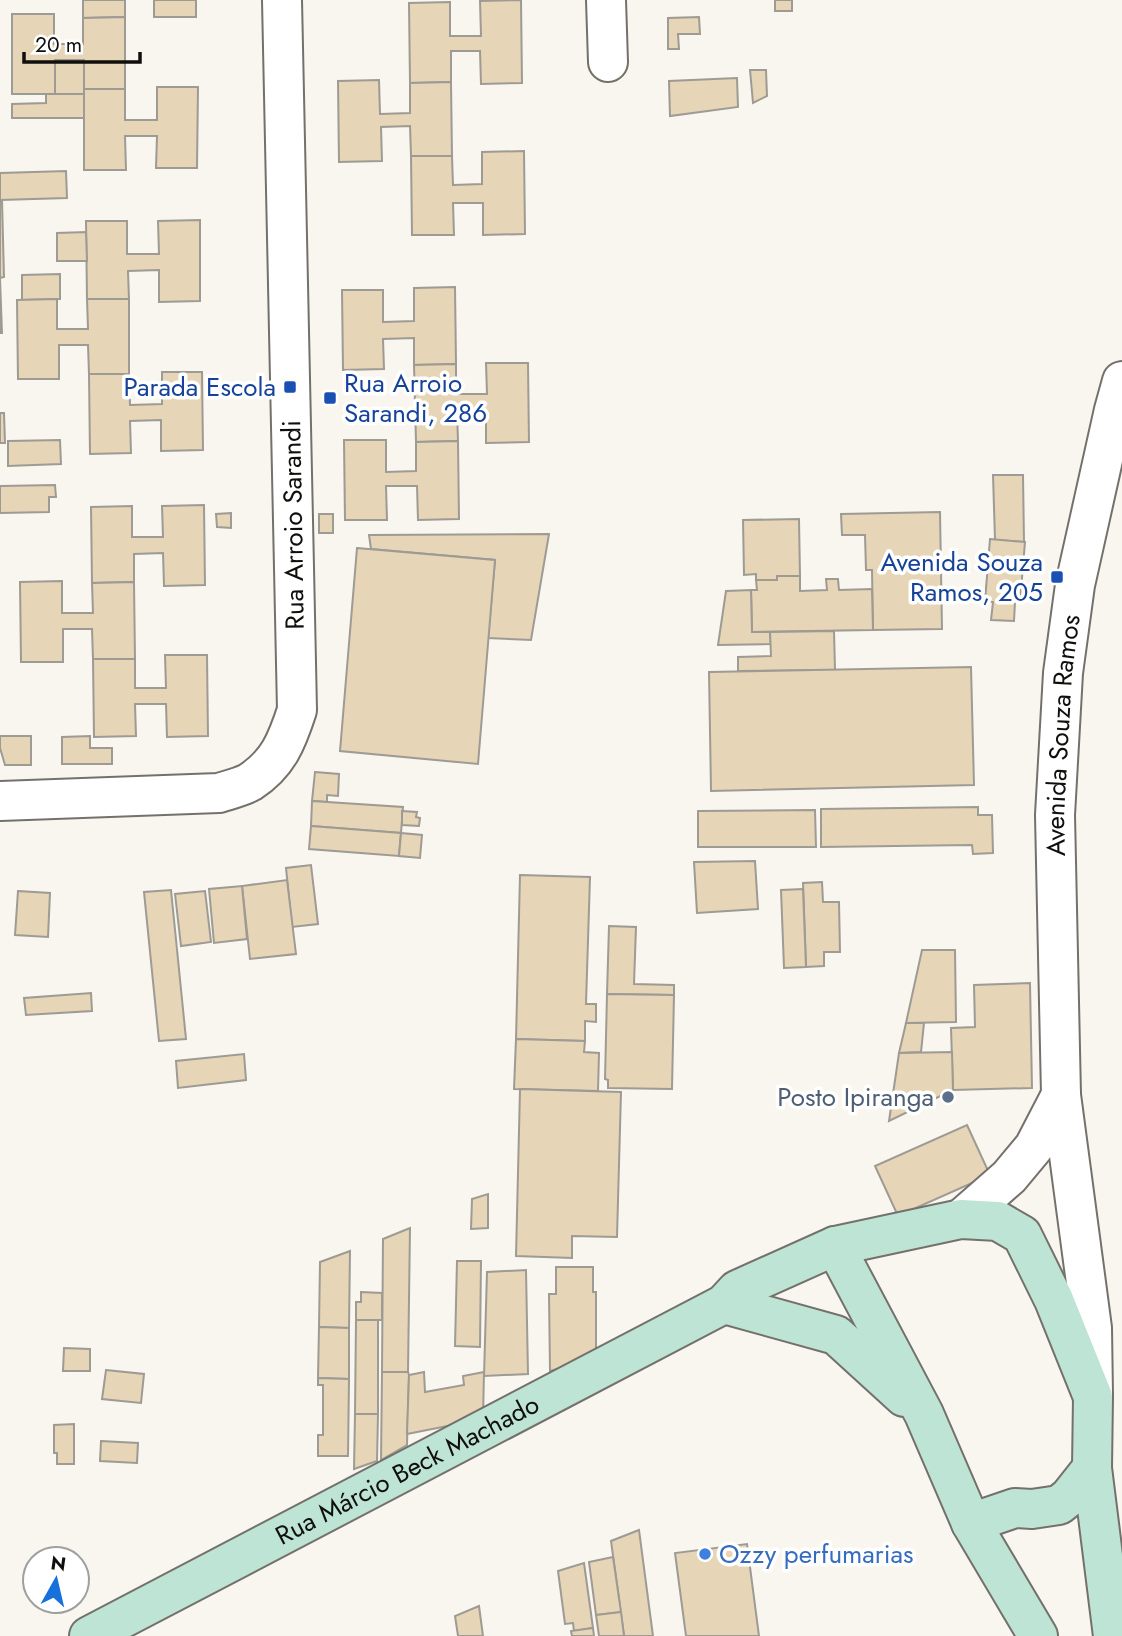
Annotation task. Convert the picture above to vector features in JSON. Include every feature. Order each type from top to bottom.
[{"type":"main road","name":"Avenida Souza Ramos","points":[[835,1246],[961,1219],[998,1221],[1022,1235],[1054,1300],[1093,1397],[1092,1468],[1113,1636]]},
{"type":"main road","name":"Rua Márcio Beck Machado","points":[[89,1636],[724,1304],[737,1290],[835,1246]]},
{"type":"main road","points":[[835,1246],[924,1415],[971,1523],[1038,1636]]},
{"type":"main road","points":[[724,1304],[836,1335],[924,1415]]},
{"type":"main road","points":[[971,1523],[1015,1508],[1032,1509],[1059,1505],[1069,1497],[1092,1468]]},
{"type":"street","name":"Rua Arroio Sarandi","points":[[0,801],[219,793],[248,783],[277,758],[288,736],[297,710],[282,0]]},
{"type":"street","points":[[607,0],[608,62]]},
{"type":"street","name":"Avenida Souza Ramos","points":[[1093,1397],[1092,1328],[1061,1095],[1055,815],[1063,673],[1075,585],[1122,381]]},
{"type":"street","name":"Avenida Souza Ramos","points":[[961,1219],[1009,1177],[1034,1147],[1061,1095]]},
{"type":"building","points":[[83,0],[125,0],[125,17],[83,18]]},
{"type":"building","points":[[154,0],[196,0],[196,17],[154,17]]},
{"type":"building","points":[[521,0],[522,83],[481,84],[480,51],[451,51],[451,82],[410,83],[409,3],[450,2],[450,36],[481,36],[480,1]]},
{"type":"building","points":[[775,0],[792,0],[792,11],[775,11]]},
{"type":"building","points":[[12,14],[54,14],[54,44],[83,44],[83,18],[125,17],[125,89],[84,89],[84,60],[55,60],[55,94],[12,94]]},
{"type":"building","points":[[699,17],[700,34],[678,34],[679,49],[668,49],[668,18]]},
{"type":"building","points":[[55,60],[84,60],[84,94],[55,94]]},
{"type":"building","points":[[750,70],[766,70],[767,96],[753,103]]},
{"type":"building","points":[[737,78],[738,107],[670,116],[669,81]]},
{"type":"building","points":[[379,80],[380,114],[410,113],[410,83],[451,82],[452,156],[411,156],[410,126],[381,127],[382,161],[339,162],[338,81]]},
{"type":"building","points":[[157,87],[198,87],[197,168],[156,168],[157,136],[125,136],[126,170],[84,170],[84,89],[125,89],[125,120],[157,120]]},
{"type":"building","points":[[46,94],[84,94],[84,118],[12,118],[12,104],[46,103]]},
{"type":"building","points":[[524,151],[525,234],[483,235],[483,203],[453,203],[454,235],[412,235],[411,156],[452,156],[453,185],[482,184],[482,152]]},
{"type":"building","points":[[66,171],[67,198],[0,200],[0,173]]},
{"type":"building","points":[[0,200],[4,277],[0,278]]},
{"type":"building","points":[[200,220],[200,301],[159,302],[159,270],[128,271],[129,299],[87,299],[86,221],[127,221],[127,254],[159,254],[158,221]]},
{"type":"building","points":[[86,232],[87,261],[57,261],[57,233]]},
{"type":"building","points":[[60,274],[60,299],[22,300],[22,275]]},
{"type":"building","points":[[0,278],[2,333],[0,333]]},
{"type":"building","points":[[455,287],[456,364],[414,365],[414,338],[383,339],[384,369],[343,370],[342,290],[383,290],[383,322],[414,321],[414,288]]},
{"type":"building","points":[[57,299],[57,329],[88,329],[87,299],[129,299],[129,374],[89,374],[88,345],[59,345],[59,379],[18,379],[17,300]]},
{"type":"building","points":[[486,363],[528,363],[529,442],[486,443],[486,411],[457,411],[458,441],[416,442],[414,365],[456,364],[456,394],[487,394]]},
{"type":"building","points":[[162,372],[202,372],[203,450],[161,451],[161,420],[130,421],[131,453],[90,454],[89,374],[129,374],[130,405],[162,404]]},
{"type":"building","points":[[0,413],[4,413],[5,443],[0,443]]},
{"type":"building","points":[[60,440],[61,464],[8,466],[8,441]]},
{"type":"building","points":[[344,440],[386,440],[386,472],[416,471],[416,442],[458,441],[459,519],[418,520],[417,486],[386,486],[387,520],[345,520]]},
{"type":"building","points":[[993,475],[1023,475],[1024,542],[995,540]]},
{"type":"building","points":[[55,485],[56,497],[49,497],[49,512],[0,513],[0,486]]},
{"type":"building","points":[[204,505],[205,585],[164,586],[163,553],[134,554],[134,582],[92,583],[91,507],[132,506],[132,537],[163,537],[162,506]]},
{"type":"building","points":[[940,512],[942,629],[873,630],[872,570],[866,570],[865,535],[842,535],[841,514]]},
{"type":"building","points":[[231,513],[231,528],[217,527],[216,514]]},
{"type":"building","points":[[319,514],[333,514],[333,533],[319,533]]},
{"type":"building","points":[[799,519],[800,576],[756,580],[756,574],[744,575],[743,520]]},
{"type":"building","points":[[549,534],[531,640],[488,638],[495,560],[371,549],[369,535]]},
{"type":"building","points":[[990,539],[1025,542],[1020,602],[1015,602],[1014,621],[991,620],[993,602],[985,601]]},
{"type":"building","points":[[357,548],[495,560],[478,764],[340,751]]},
{"type":"building","points":[[777,576],[800,576],[800,591],[827,590],[826,579],[838,579],[839,590],[872,589],[873,630],[752,632],[751,590],[757,590],[756,580],[777,580]]},
{"type":"building","points":[[62,581],[62,613],[93,613],[92,583],[134,582],[135,659],[93,659],[92,629],[63,629],[63,662],[21,662],[20,582]]},
{"type":"building","points":[[751,590],[752,632],[770,632],[771,644],[718,645],[726,591]]},
{"type":"building","points":[[834,631],[835,670],[738,671],[738,657],[771,656],[770,632]]},
{"type":"building","points":[[165,655],[207,655],[208,736],[167,737],[166,704],[135,704],[136,736],[94,737],[93,659],[135,659],[135,688],[166,688]]},
{"type":"building","points":[[971,667],[974,785],[711,791],[709,672]]},
{"type":"building","points":[[0,736],[31,736],[31,765],[5,765]]},
{"type":"building","points":[[90,736],[90,748],[112,748],[112,764],[62,764],[62,737]]},
{"type":"building","points":[[315,772],[339,774],[338,796],[327,795],[327,802],[312,801]]},
{"type":"building","points":[[312,801],[403,807],[401,833],[311,826]]},
{"type":"building","points":[[978,807],[978,815],[992,815],[993,853],[973,854],[972,845],[821,847],[821,809]]},
{"type":"building","points":[[815,810],[816,847],[698,847],[698,811]]},
{"type":"building","points":[[402,811],[417,812],[416,817],[420,818],[419,826],[402,825]]},
{"type":"building","points":[[311,826],[401,833],[399,856],[309,849]]},
{"type":"building","points":[[401,833],[422,835],[420,858],[399,856]]},
{"type":"building","points":[[755,861],[758,909],[697,913],[694,862]]},
{"type":"building","points":[[311,865],[318,924],[292,927],[286,868]]},
{"type":"building","points":[[520,875],[590,877],[586,1004],[596,1004],[596,1022],[585,1021],[585,1041],[516,1039]]},
{"type":"building","points":[[287,880],[296,954],[250,959],[242,886]]},
{"type":"building","points":[[822,882],[823,902],[839,902],[840,952],[824,952],[824,966],[806,967],[803,883]]},
{"type":"building","points":[[242,886],[247,939],[214,943],[209,889]]},
{"type":"building","points":[[803,889],[806,967],[784,968],[781,890]]},
{"type":"building","points":[[171,890],[186,1039],[159,1041],[144,892]]},
{"type":"building","points":[[18,891],[50,893],[48,937],[15,935]]},
{"type":"building","points":[[205,891],[211,942],[181,946],[175,894]]},
{"type":"building","points":[[609,926],[636,927],[634,984],[674,985],[674,995],[607,994]]},
{"type":"building","points":[[922,950],[955,950],[956,1022],[906,1023]]},
{"type":"building","points":[[1030,983],[1032,1088],[953,1090],[951,1028],[975,1027],[974,985]]},
{"type":"building","points":[[91,993],[92,1011],[26,1015],[24,998]]},
{"type":"building","points":[[607,994],[674,995],[672,1089],[608,1088],[608,1080],[605,1079]]},
{"type":"building","points":[[906,1023],[924,1023],[921,1052],[899,1053]]},
{"type":"building","points":[[516,1039],[585,1041],[584,1052],[599,1053],[598,1091],[514,1089]]},
{"type":"building","points":[[952,1052],[953,1090],[889,1121],[899,1053]]},
{"type":"building","points":[[244,1054],[246,1080],[178,1088],[176,1061]]},
{"type":"building","points":[[520,1089],[621,1092],[617,1237],[572,1236],[572,1258],[516,1256]]},
{"type":"building","points":[[967,1125],[990,1175],[898,1216],[875,1166]]},
{"type":"building","points":[[488,1194],[488,1228],[471,1229],[472,1199]]},
{"type":"building","points":[[410,1228],[408,1372],[382,1372],[383,1239]]},
{"type":"building","points":[[350,1251],[349,1328],[319,1327],[320,1262]]},
{"type":"building","points":[[457,1261],[481,1261],[480,1347],[455,1346]]},
{"type":"building","points":[[556,1267],[593,1267],[593,1292],[596,1292],[596,1358],[550,1371],[549,1294],[556,1294]]},
{"type":"building","points":[[526,1270],[528,1374],[484,1376],[487,1272]]},
{"type":"building","points":[[361,1292],[382,1293],[382,1320],[356,1320],[356,1302],[361,1302]]},
{"type":"building","points":[[356,1320],[378,1320],[378,1414],[355,1414]]},
{"type":"building","points":[[319,1327],[349,1328],[349,1379],[318,1378]]},
{"type":"building","points":[[64,1348],[90,1349],[90,1371],[63,1371]]},
{"type":"building","points":[[106,1370],[144,1374],[141,1403],[102,1399]]},
{"type":"building","points":[[382,1372],[408,1372],[409,1375],[407,1445],[381,1460]]},
{"type":"building","points":[[424,1372],[425,1392],[464,1385],[463,1376],[484,1372],[483,1419],[407,1434],[409,1375]]},
{"type":"building","points":[[318,1378],[349,1379],[348,1456],[318,1456],[318,1435],[323,1435],[323,1385],[318,1385]]},
{"type":"building","points":[[355,1414],[378,1414],[377,1461],[354,1469]]},
{"type":"building","points":[[74,1424],[74,1464],[57,1464],[57,1453],[54,1453],[54,1425]]},
{"type":"building","points":[[101,1441],[138,1443],[137,1463],[100,1461]]},
{"type":"building","points":[[639,1530],[653,1636],[624,1636],[611,1541]]},
{"type":"building","points":[[747,1544],[759,1636],[686,1636],[675,1553]]},
{"type":"building","points":[[613,1557],[621,1612],[596,1615],[589,1562]]},
{"type":"building","points":[[584,1563],[593,1628],[574,1631],[573,1623],[565,1624],[558,1571]]},
{"type":"building","points":[[479,1606],[483,1636],[458,1636],[455,1616]]},
{"type":"building","points":[[621,1612],[624,1636],[599,1636],[596,1615]]},
{"type":"building","points":[[593,1628],[594,1636],[572,1636],[571,1631]]},
{"type":"place","name":"Parada Escola","points":[[290,387]]},
{"type":"place","name":"Rua Arroio Sarandi, 286","points":[[330,398]]},
{"type":"place","name":"Avenida Souza Ramos, 205","points":[[1057,577]]},
{"type":"place","name":"Posto Ipiranga","points":[[948,1097]]},
{"type":"place","name":"Ozzy perfumarias","points":[[705,1554]]}]
